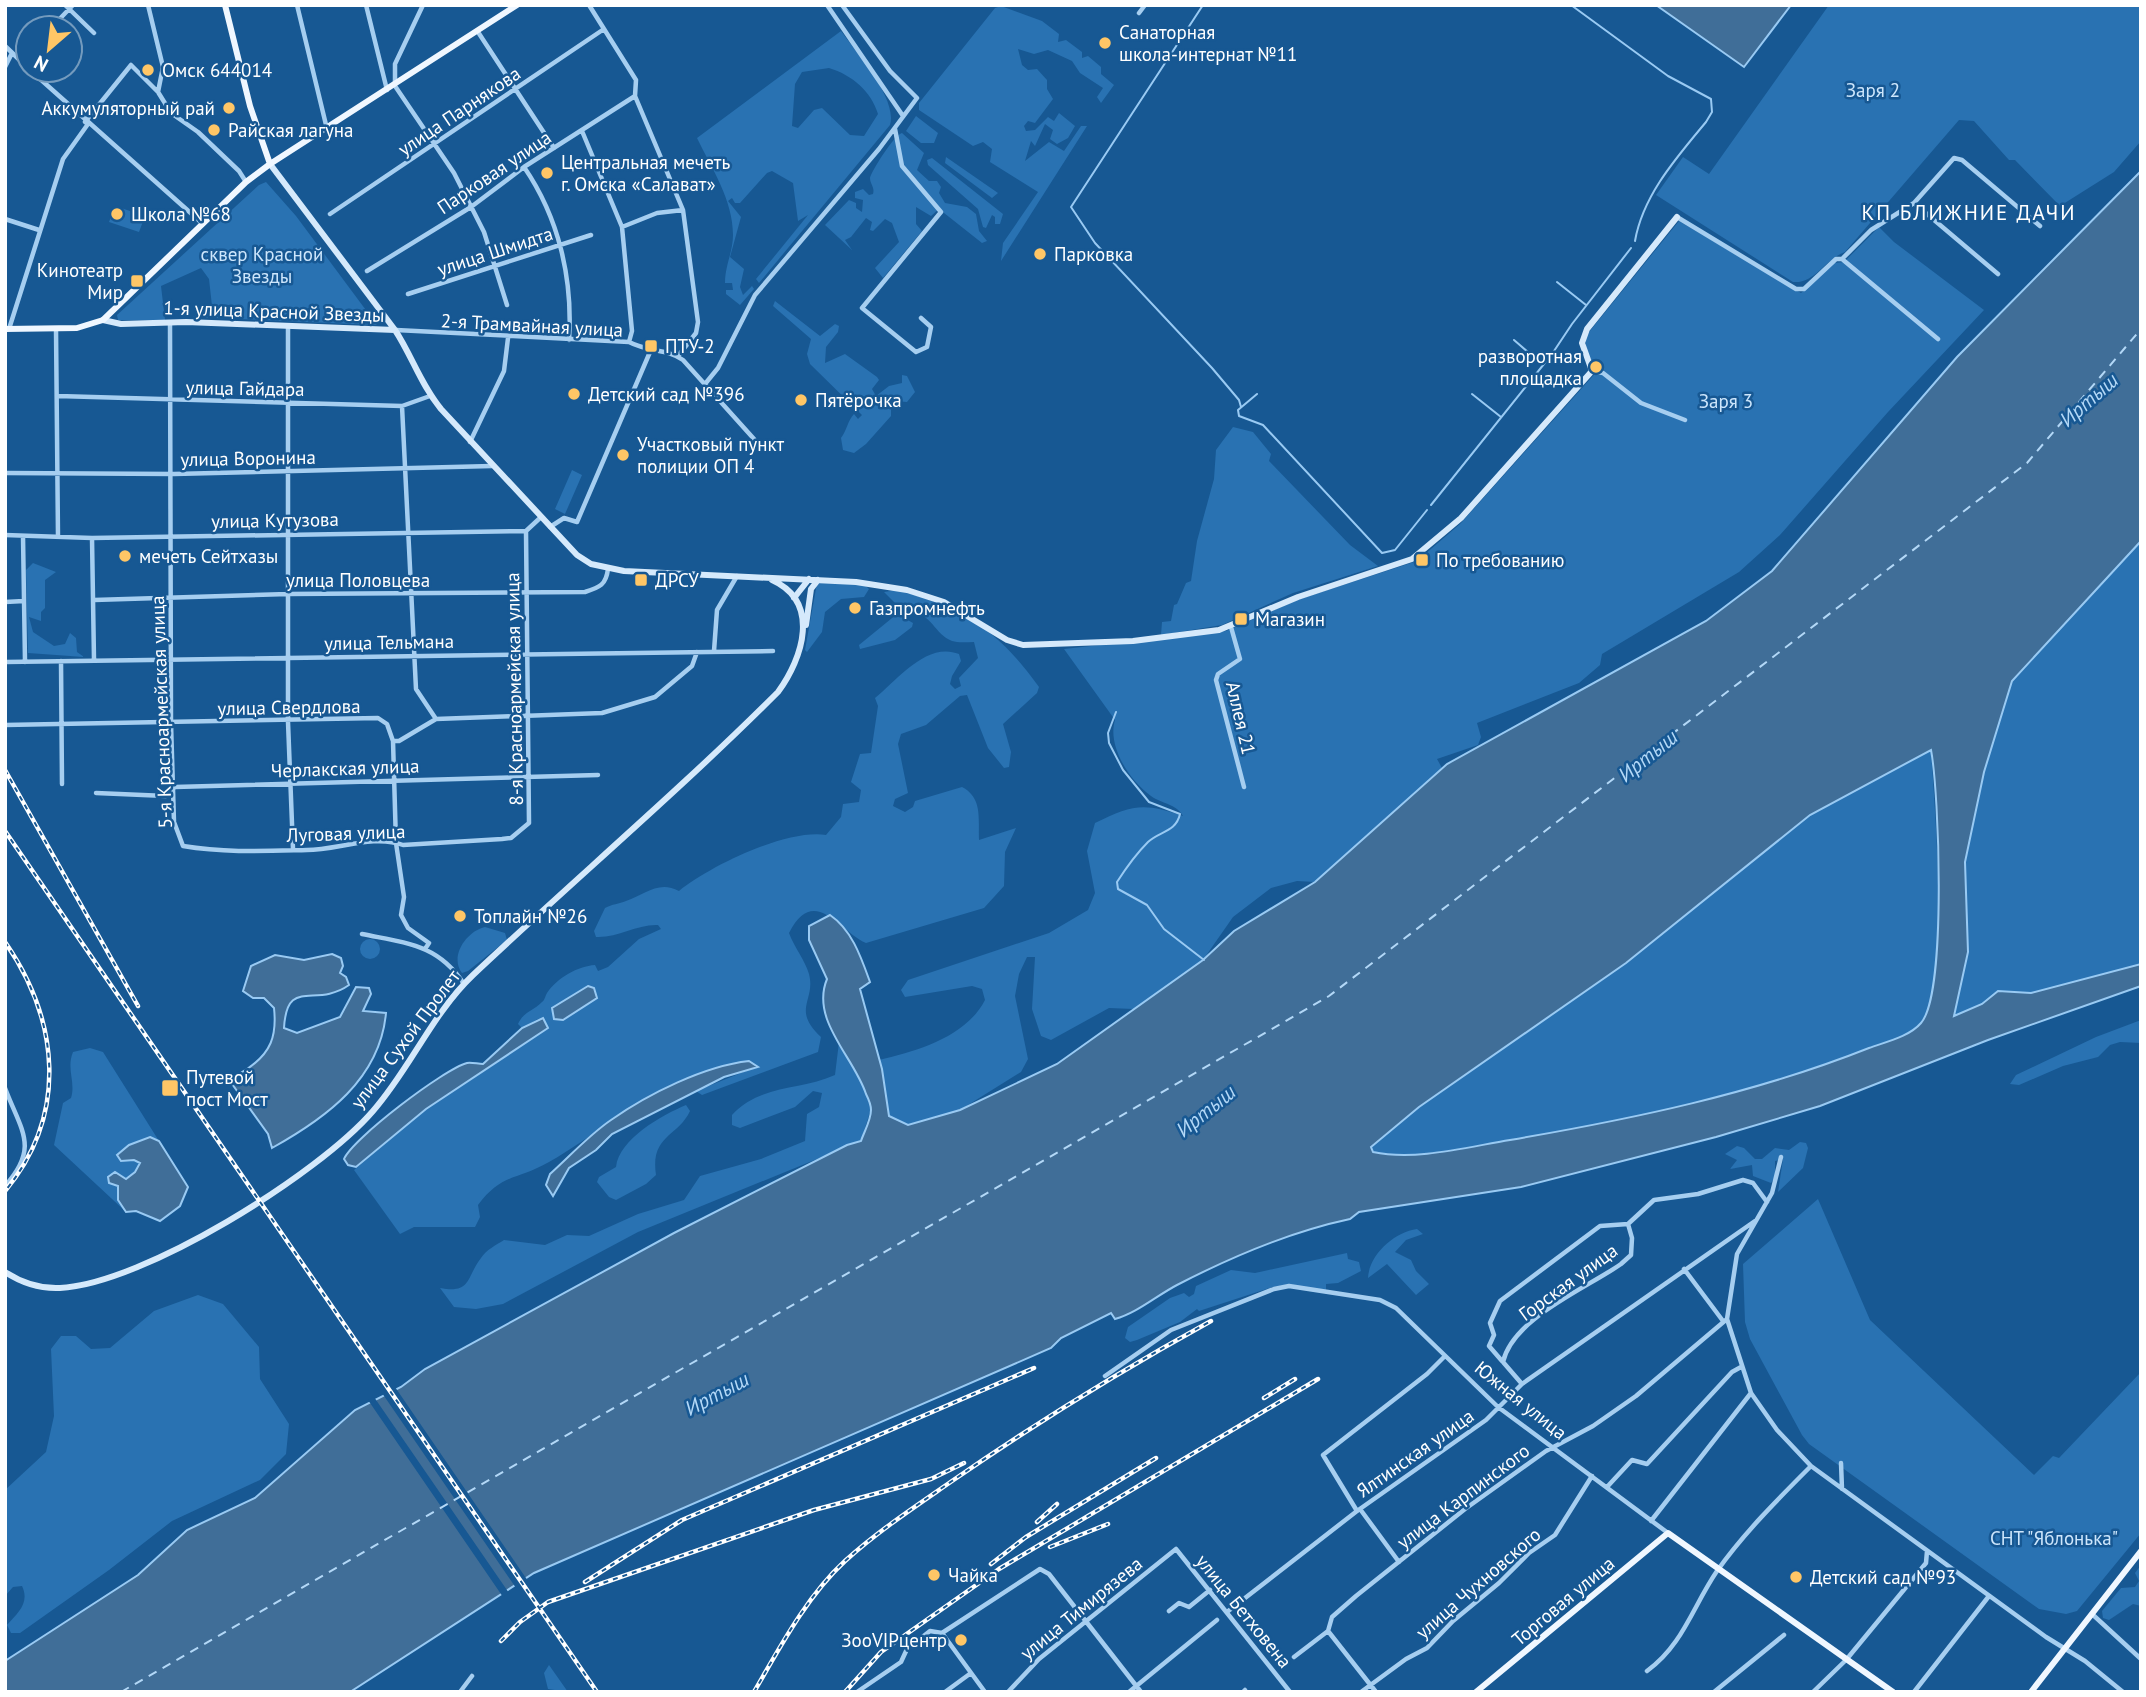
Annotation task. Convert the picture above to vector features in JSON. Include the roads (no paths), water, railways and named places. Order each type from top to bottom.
[{"type":"main road","points":[[225,5],[250,106],[270,164],[292,197],[395,330]]},
{"type":"main road","points":[[103,320],[246,182],[517,5]]},
{"type":"main road","points":[[1592,371],[1582,343],[1587,329],[1677,217]]},
{"type":"main road","name":"1-я улица Красной Звезды","points":[[7,329],[86,327],[103,320],[121,324],[395,330],[430,396],[470,443],[577,555],[608,569],[876,584],[932,597],[1012,643],[1023,645],[1133,641],[1231,627],[1298,597],[1376,573],[1422,554],[1461,518],[1592,371]]},
{"type":"main road","points":[[767,578],[782,585],[794,598],[803,620],[804,634]]},
{"type":"main road","points":[[794,598],[809,579]]},
{"type":"main road","points":[[804,634],[813,585],[823,579]]},
{"type":"main road","name":"улица Сухой Пролет","points":[[7,1273],[41,1287],[84,1285],[136,1268],[237,1215],[329,1150],[364,1121],[464,984],[778,692],[795,667],[804,634]]},
{"type":"main road","name":"Южная улица","points":[[1668,1533],[1893,1692]]},
{"type":"main road","name":"Торговая улица","points":[[1476,1692],[1668,1533]]},
{"type":"main road","points":[[2031,1692],[2141,1551]]},
{"type":"street","points":[[148,5],[163,67],[158,92]]},
{"type":"street","points":[[297,5],[327,130]]},
{"type":"street","points":[[366,5],[387,91]]},
{"type":"street","points":[[423,5],[395,64],[395,86],[454,173],[492,250],[508,305]]},
{"type":"street","points":[[589,5],[636,80],[635,96],[683,210],[698,322],[696,333],[678,356],[754,439]]},
{"type":"street","points":[[827,5],[903,116]]},
{"type":"street","points":[[705,384],[718,368],[755,295],[917,98],[890,71],[842,5]]},
{"type":"street","points":[[1139,13],[1145,5]]},
{"type":"street","points":[[69,7],[94,33]]},
{"type":"street","name":"улица Парнякова","points":[[330,214],[604,29]]},
{"type":"street","points":[[478,32],[554,148]]},
{"type":"street","points":[[5,46],[12,53],[5,67]]},
{"type":"street","points":[[7,329],[8,318],[62,159],[131,65],[158,92],[170,113],[198,132],[246,182]]},
{"type":"street","points":[[45,84],[203,224]]},
{"type":"street","name":"Парковая улица","points":[[367,271],[471,207],[524,167],[635,96]]},
{"type":"street","points":[[895,128],[902,166],[941,212],[862,308],[916,352],[927,347],[932,333],[931,327],[921,318]]},
{"type":"street","points":[[582,131],[622,227],[632,331],[629,342]]},
{"type":"street","points":[[1842,259],[1871,230],[1914,203],[1950,160],[1962,160],[2040,226]]},
{"type":"street","points":[[524,167],[534,181],[560,245],[568,281],[569,340]]},
{"type":"street","points":[[1914,203],[1997,274]]},
{"type":"street","points":[[622,227],[657,214],[683,210]]},
{"type":"street","points":[[1677,217],[1796,289],[1804,289],[1836,259],[1842,259],[1938,339]]},
{"type":"street","points":[[5,219],[39,230]]},
{"type":"street","name":"улица Шмидта","points":[[408,294],[591,235]]},
{"type":"street","name":"5-я Красноармейская улица","points":[[170,323],[173,401],[171,723],[176,788],[174,822],[183,846]]},
{"type":"street","points":[[288,327],[288,722],[293,849]]},
{"type":"street","points":[[57,329],[58,537]]},
{"type":"street","name":"2-я Трамвайная улица","points":[[395,330],[508,338],[629,342],[650,352],[678,356]]},
{"type":"street","points":[[470,443],[503,371],[508,338]]},
{"type":"street","points":[[549,528],[564,518],[577,522],[650,352]]},
{"type":"street","points":[[1592,371],[1602,373],[1642,403],[1685,420]]},
{"type":"street","name":"улица Гайдара","points":[[58,396],[402,406],[430,396]]},
{"type":"street","points":[[402,406],[416,689],[436,719]]},
{"type":"street","name":"улица Воронина","points":[[5,473],[171,474],[492,466]]},
{"type":"street","points":[[526,531],[540,518]]},
{"type":"street","name":"улица Кутузова","points":[[5,535],[92,538],[526,531]]},
{"type":"street","name":"8-я Красноармейская улица","points":[[511,838],[529,823],[530,714],[526,531]]},
{"type":"street","points":[[23,536],[25,662]]},
{"type":"street","points":[[92,538],[94,660]]},
{"type":"street","name":"улица Половцева","points":[[94,600],[288,594],[585,592],[600,587],[607,580],[608,569]]},
{"type":"street","points":[[714,651],[717,610],[737,576]]},
{"type":"street","points":[[5,602],[24,601]]},
{"type":"street","name":"Аллея 21","points":[[1231,627],[1240,659],[1218,674],[1216,680],[1244,787]]},
{"type":"street","name":"улица Тельмана","points":[[5,662],[414,654],[773,651]]},
{"type":"street","points":[[425,949],[429,943],[408,928],[401,915],[404,897],[396,843],[393,741],[412,734],[436,719],[602,713],[655,697],[692,666],[696,652]]},
{"type":"street","points":[[61,661],[62,784]]},
{"type":"street","name":"улица Свердлова","points":[[5,725],[378,719],[387,724],[393,741]]},
{"type":"street","name":"Черлакская улица","points":[[96,793],[166,796],[176,788],[597,775]]},
{"type":"street","name":"Луговая улица","points":[[183,846],[225,852],[511,838]]},
{"type":"street","points":[[362,934],[425,949],[451,963],[464,984]]},
{"type":"street","points":[[5,1088],[26,1153],[22,1165],[5,1186]]},
{"type":"street","points":[[1725,1320],[1737,1254],[1767,1202],[1777,1178],[1781,1157]]},
{"type":"street","name":"Горская улица","points":[[1503,1362],[1513,1339],[1549,1308],[1595,1282],[1631,1255],[1632,1238],[1628,1224],[1654,1200],[1698,1194],[1743,1180],[1753,1182],[1767,1202]]},
{"type":"street","name":"Ялтинская улица","points":[[1227,1612],[1359,1510],[1486,1420],[1522,1384],[1756,1220]]},
{"type":"street","points":[[1522,1384],[1489,1346],[1494,1335],[1490,1323],[1500,1301],[1600,1226],[1628,1224]]},
{"type":"street","points":[[1684,1269],[1725,1320],[1751,1393],[1777,1430],[1811,1466],[2123,1692]]},
{"type":"street","name":"Южная улица","points":[[1105,1376],[1171,1330],[1274,1289],[1289,1286],[1388,1302],[1498,1406],[1668,1533]]},
{"type":"street","name":"улица Карпинского","points":[[1294,1657],[1328,1631],[1332,1617],[1465,1509],[1546,1451],[1555,1448],[1636,1396],[1725,1320]]},
{"type":"street","points":[[1399,1562],[1359,1510],[1323,1455],[1427,1374],[1445,1356]]},
{"type":"street","points":[[1607,1487],[1632,1460],[1647,1464],[1732,1372],[1741,1367]]},
{"type":"street","points":[[1651,1521],[1751,1393]]},
{"type":"street","points":[[1841,1463],[1842,1490]]},
{"type":"street","points":[[1647,1671],[1678,1642],[1719,1569],[1763,1516],[1811,1466]]},
{"type":"street","name":"улица Чухновского","points":[[1361,1692],[1427,1648],[1453,1620],[1499,1584],[1529,1553],[1555,1535],[1592,1476]]},
{"type":"street","name":"улица Бетховена","points":[[1176,1549],[1290,1692]]},
{"type":"street","name":"улица Тимирязева","points":[[1008,1692],[1039,1658],[1176,1549]]},
{"type":"street","points":[[1813,1692],[1846,1660],[1926,1563],[1927,1551]]},
{"type":"street","points":[[857,1692],[901,1662],[907,1649],[930,1631],[942,1633],[1035,1569],[1045,1570],[1141,1692]]},
{"type":"street","points":[[1169,1611],[1179,1603],[1189,1607],[1210,1590]]},
{"type":"street","points":[[1914,1692],[1989,1596]]},
{"type":"street","points":[[2092,1614],[2141,1659]]},
{"type":"street","points":[[1129,1692],[1217,1620]]},
{"type":"street","points":[[1328,1631],[1376,1692]]},
{"type":"street","points":[[942,1633],[985,1692]]},
{"type":"street","points":[[1714,1692],[1784,1635]]},
{"type":"street","points":[[944,1692],[971,1673]]},
{"type":"street","points":[[460,1692],[472,1676]]},
{"type":"water","points":[[1656,5],[1791,5],[1744,67]]},
{"type":"water","name":"Иртыш","points":[[2141,171],[2141,541],[2012,681],[1984,772],[1965,862],[1968,952],[1954,1016],[1982,1004],[1998,991],[2031,993],[2141,964],[2141,986],[1988,1040],[1820,1106],[1716,1137],[1521,1187],[1359,1212],[1350,1219],[1261,1246],[1177,1285],[1139,1309],[1115,1319],[1111,1313],[1061,1338],[1051,1348],[534,1573],[350,1692],[5,1692],[5,1661],[138,1575],[187,1530],[255,1498],[355,1410],[401,1387],[425,1369],[674,1233],[847,1145],[861,1141],[871,1110],[860,1080],[829,1024],[823,994],[827,979],[809,940],[809,926],[830,915],[850,936],[859,954],[870,982],[860,989],[882,1069],[889,1116],[908,1125],[960,1110],[1057,1064],[1203,960],[1234,931],[1315,882],[1447,764],[1706,621],[1772,571],[1957,357]],"holes":[[[1931,750],[1938,847],[1938,935],[1929,1004],[1916,1028],[1889,1041],[1781,1079],[1647,1114],[1442,1152],[1406,1155],[1373,1152],[1371,1147],[1419,1107],[1626,963],[1810,815]]]},
{"type":"water","points":[[332,954],[341,958],[343,966],[340,973],[346,977],[349,985],[325,995],[297,998],[286,1012],[284,1028],[297,1033],[340,1017],[356,987],[369,988],[371,994],[363,1011],[386,1013],[382,1037],[362,1077],[347,1094],[312,1124],[272,1148],[268,1134],[232,1084],[238,1075],[262,1057],[271,1043],[274,1027],[274,1008],[264,998],[253,998],[243,991],[251,966],[275,955],[304,960]]},
{"type":"water","points":[[588,986],[594,988],[597,998],[563,1020],[554,1019],[552,1008]]},
{"type":"water","points":[[543,1018],[548,1028],[426,1109],[356,1167],[348,1165],[344,1159],[351,1149],[380,1121],[455,1068],[469,1063],[483,1064],[522,1028]]},
{"type":"water","points":[[749,1061],[758,1067],[724,1077],[612,1134],[596,1150],[569,1168],[553,1196],[546,1185],[550,1174],[611,1120],[642,1101],[695,1075]]},
{"type":"water","points":[[150,1137],[159,1141],[188,1187],[180,1206],[160,1221],[136,1211],[126,1212],[118,1200],[118,1186],[109,1183],[108,1177],[115,1172],[126,1179],[135,1172],[140,1163],[134,1160],[121,1161],[117,1155],[129,1145]]},
{"type":"waterway","points":[[1203,5],[1071,207],[1095,243],[1212,368],[1239,400],[1241,407]]},
{"type":"waterway","points":[[1571,5],[1668,76],[1711,99],[1712,112],[1706,122],[1653,192],[1639,224],[1635,241]]},
{"type":"waterway","points":[[1431,505],[1552,354],[1631,248]]},
{"type":"waterway","points":[[1557,282],[1586,305]]},
{"type":"waterway","points":[[1514,340],[1543,365]]},
{"type":"waterway","points":[[1257,394],[1238,410],[1239,416],[1263,425],[1382,553],[1395,550],[1427,510]]},
{"type":"waterway","points":[[1472,394],[1501,417]]},
{"type":"waterway","points":[[1116,712],[1108,733],[1109,743],[1123,770],[1149,802],[1180,814],[1171,828],[1153,838],[1135,856],[1117,882],[1118,889],[1147,905],[1164,929],[1204,960]]},
{"type":"railway","points":[[5,770],[138,1006]]},
{"type":"railway","points":[[5,831],[597,1692]]},
{"type":"railway","points":[[5,942],[37,1003],[46,1035],[49,1067],[47,1099],[40,1131],[26,1161],[5,1191]]},
{"type":"railway","points":[[754,1692],[818,1590],[845,1561],[871,1539],[1047,1418],[1211,1321]]},
{"type":"railway","points":[[585,1582],[682,1520],[1034,1368]]},
{"type":"railway","points":[[1264,1398],[1295,1379]]},
{"type":"railway","points":[[845,1692],[881,1652],[999,1569],[1318,1379]]},
{"type":"railway","points":[[991,1564],[1026,1537],[1156,1458]]},
{"type":"railway","points":[[501,1641],[520,1622],[548,1602],[814,1510],[931,1479],[964,1463]]},
{"type":"railway","points":[[1037,1522],[1057,1504]]},
{"type":"railway","points":[[1050,1547],[1108,1524]]},
{"type":"place","name":"Санаторная школа-интернат №11","points":[[1105,43]]},
{"type":"place","name":"Омск 644014","points":[[148,70]]},
{"type":"place","name":"Аккумуляторный рай","points":[[229,108]]},
{"type":"place","name":"Райская лагуна","points":[[214,130]]},
{"type":"place","name":"Центральная мечеть г. Омска «Салават»","points":[[547,173]]},
{"type":"place","name":"Школа №68","points":[[117,214]]},
{"type":"place","name":"Парковка","points":[[1040,254]]},
{"type":"place","name":"Кинотеатр Мир","points":[[137,281]]},
{"type":"place","name":"ПТУ-2","points":[[651,346]]},
{"type":"place","name":"разворотная площадка","points":[[1596,367]]},
{"type":"place","name":"Детский сад №396","points":[[574,394]]},
{"type":"place","name":"Пятёрочка","points":[[801,400]]},
{"type":"place","name":"Участковый пункт полиции ОП 4","points":[[623,455]]},
{"type":"place","name":"мечеть Сейтхазы","points":[[125,556]]},
{"type":"place","name":"По требованию","points":[[1422,560]]},
{"type":"place","name":"ДРСУ","points":[[641,580]]},
{"type":"place","name":"Газпромнефть","points":[[855,608]]},
{"type":"place","name":"Магазин","points":[[1241,619]]},
{"type":"place","name":"Топлайн №26","points":[[460,916]]},
{"type":"place","name":"Путевой пост Мост","points":[[170,1088]]},
{"type":"place","name":"Чайка","points":[[934,1575]]},
{"type":"place","name":"Детский сад №93","points":[[1796,1577]]},
{"type":"place","name":"ЗооVIPцентр","points":[[961,1640]]},
{"type":"district","name":"КП БЛИЖНИЕ ДАЧИ","points":[[1969,213]]},
{"type":"park label","name":"Заря 2","points":[[1873,90]]},
{"type":"park label","name":"сквер Красной Звезды","points":[[262,265]]},
{"type":"park label","name":"Заря 3","points":[[1726,401]]},
{"type":"park label","name":"СНТ \"Яблонька\"","points":[[2054,1538]]}]
